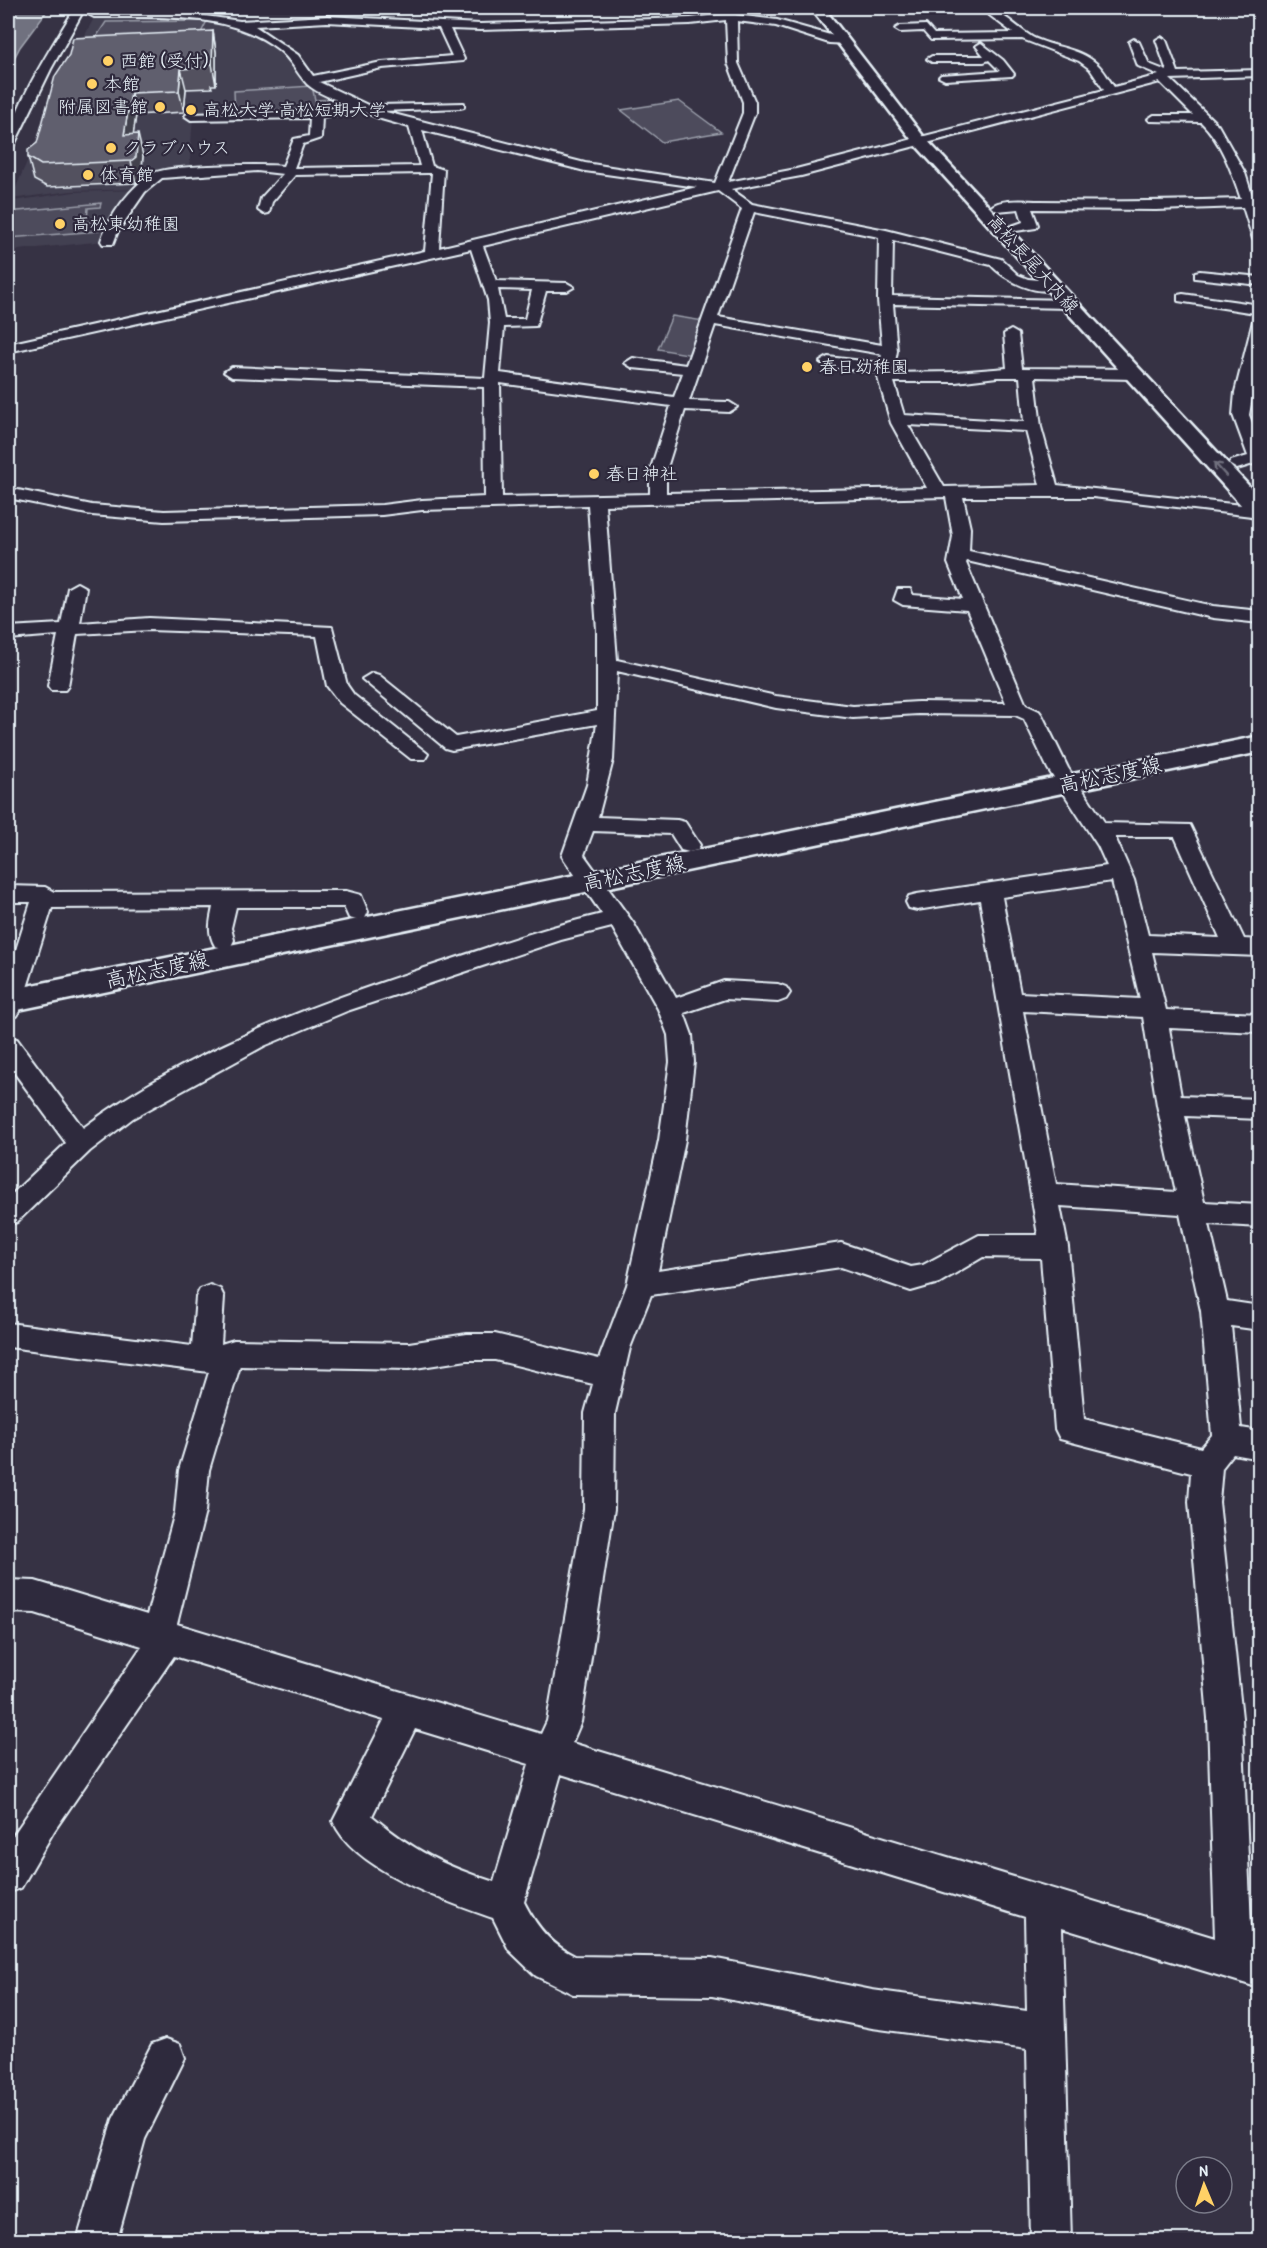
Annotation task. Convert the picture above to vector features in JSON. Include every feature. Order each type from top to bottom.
[{"type":"main road","name":"高松長尾大内線","points":[[818,8],[844,42],[1052,285],[1260,512]]},
{"type":"main road","name":"高松長尾大内線","points":[[831,8],[909,109],[926,138],[997,207],[1260,488]]},
{"type":"main road","name":"高松志度線","points":[[10,995],[1063,776],[1260,727]]},
{"type":"main road","name":"高松志度線","points":[[10,995],[223,940],[357,912],[587,874],[689,845],[1063,776],[1260,744]]},
{"type":"street","points":[[8,145],[64,33],[80,8]]},
{"type":"street","points":[[937,9],[965,8]]},
{"type":"street","points":[[985,8],[1023,36],[1040,44],[1062,49],[1083,59],[1094,67],[1111,92]]},
{"type":"street","points":[[584,9],[592,24]]},
{"type":"street","points":[[64,33],[93,11],[199,12],[258,31],[282,46],[294,57],[311,80],[326,91],[363,109],[585,167],[720,187],[803,177],[926,138],[1169,77],[1260,73]]},
{"type":"street","points":[[720,187],[749,113],[749,102],[733,63],[730,12]]},
{"type":"street","points":[[240,24],[318,19],[442,25],[592,24],[730,12],[833,41],[844,42]]},
{"type":"street","points":[[311,80],[382,65],[459,59],[442,25]]},
{"type":"street","points":[[900,29],[926,28],[931,37],[1023,36]]},
{"type":"street","points":[[957,37],[962,46],[1040,44]]},
{"type":"street","points":[[1161,40],[1169,77]]},
{"type":"street","points":[[1134,42],[1144,66],[1169,77],[1214,128],[1239,173],[1242,185],[1253,202],[1260,239]]},
{"type":"street","points":[[981,46],[991,59]]},
{"type":"street","points":[[1141,58],[1158,59]]},
{"type":"street","points":[[932,59],[991,59],[1002,64],[1008,74],[945,77]]},
{"type":"street","points":[[1055,60],[1083,59]]},
{"type":"street","points":[[956,60],[968,76]]},
{"type":"street","points":[[1136,85],[1173,118]]},
{"type":"street","points":[[191,116],[317,114],[411,105],[444,108],[460,105]]},
{"type":"street","points":[[264,210],[266,201],[289,172],[298,142],[315,138],[314,121],[317,114]]},
{"type":"street","points":[[1154,119],[1203,118]]},
{"type":"street","points":[[414,123],[427,169]]},
{"type":"street","points":[[108,242],[111,231],[140,189],[159,175],[257,167],[289,172],[427,169],[438,171],[432,254]]},
{"type":"street","points":[[1242,185],[1258,184]]},
{"type":"street","points":[[8,348],[432,254],[720,187],[749,208],[798,211],[996,262],[1006,277],[1035,285],[1052,285]]},
{"type":"street","points":[[997,207],[1024,204],[1156,206],[1253,202]]},
{"type":"street","points":[[1016,227],[1031,225],[1024,204]]},
{"type":"street","points":[[658,499],[658,471],[749,208]]},
{"type":"street","points":[[886,234],[885,300],[890,351],[886,373],[887,395],[899,420],[961,519],[961,554],[957,563],[1018,710]]},
{"type":"street","points":[[476,244],[495,300],[497,323],[492,380],[494,502]]},
{"type":"street","points":[[1200,274],[1260,282]]},
{"type":"street","points":[[490,285],[567,287]]},
{"type":"street","points":[[497,323],[531,323],[540,286]]},
{"type":"street","points":[[1183,298],[1260,309]]},
{"type":"street","points":[[885,300],[1069,304]]},
{"type":"street","points":[[1236,464],[1257,458],[1241,415],[1243,392],[1260,315]]},
{"type":"street","points":[[710,320],[890,351]]},
{"type":"street","points":[[1011,334],[1050,490]]},
{"type":"street","points":[[828,362],[886,373],[956,378],[1021,372],[1133,374]]},
{"type":"street","points":[[633,363],[692,370]]},
{"type":"street","points":[[232,372],[492,380],[680,404],[729,407]]},
{"type":"street","points":[[1241,415],[1260,420]]},
{"type":"street","points":[[899,420],[1033,427]]},
{"type":"street","points":[[8,494],[92,510],[144,515],[382,510],[422,505],[494,502],[1050,490],[1093,492],[1260,512]]},
{"type":"street","points":[[596,500],[607,663],[606,716],[603,760],[585,824],[573,856],[618,918],[670,1009],[680,1035],[682,1062],[672,1140],[641,1285],[616,1348],[600,1413],[599,1509],[564,1722],[549,1756],[506,1904],[522,1937],[549,1963],[573,1975],[712,1977],[872,2010],[1046,2033]]},
{"type":"street","points":[[961,554],[1213,612],[1260,617]]},
{"type":"street","points":[[58,686],[77,588]]},
{"type":"street","points":[[904,593],[903,600],[975,605]]},
{"type":"street","points":[[8,633],[149,624],[325,631],[337,686],[347,699],[418,754]]},
{"type":"street","points":[[8,1596],[35,1597],[549,1756],[1247,1966],[1204,1502],[1207,1463],[1227,1439],[1215,1311],[1170,1105],[1155,1014],[1140,943],[1120,872],[1109,845],[1063,776],[1032,715],[1018,710],[918,708],[853,712],[776,702],[607,663]]},
{"type":"street","points":[[372,680],[452,744],[606,716]]},
{"type":"street","points":[[585,824],[677,827],[689,845]]},
{"type":"street","points":[[1098,830],[1182,830],[1236,947]]},
{"type":"street","points":[[917,902],[1120,872]]},
{"type":"street","points":[[990,891],[1054,1247],[1070,1430],[1207,1463]]},
{"type":"street","points":[[8,894],[45,895],[10,995]]},
{"type":"street","points":[[43,900],[346,898],[353,901],[357,912]]},
{"type":"street","points":[[223,940],[219,928],[226,899]]},
{"type":"street","points":[[8,1214],[81,1144],[124,1111],[255,1040],[339,1005],[524,944],[618,918]]},
{"type":"street","points":[[1140,943],[1260,948]]},
{"type":"street","points":[[670,1009],[724,990],[778,993]]},
{"type":"street","points":[[1010,1001],[1260,1023]]},
{"type":"street","points":[[8,1046],[81,1144]]},
{"type":"street","points":[[1170,1105],[1260,1109]]},
{"type":"street","points":[[1045,1194],[1260,1216]]},
{"type":"street","points":[[641,1285],[841,1255],[911,1279],[929,1275],[979,1246],[1054,1247]]},
{"type":"street","points":[[8,1875],[162,1636],[190,1512],[194,1470],[217,1357],[210,1297]]},
{"type":"street","points":[[1215,1311],[1260,1318]]},
{"type":"street","points":[[8,1335],[217,1357],[409,1356],[467,1347],[495,1347],[610,1375]]},
{"type":"street","points":[[1227,1439],[1260,1445]]},
{"type":"street","points":[[406,1712],[351,1821],[389,1853],[437,1881],[506,1904]]},
{"type":"street","points":[[1043,1904],[1051,2241]]},
{"type":"street","points":[[97,2241],[127,2133],[166,2058]]},
{"type":"shaded area","name":"高松大学·高松短期大学","points":[[95,16],[205,19],[238,25],[280,51],[306,82],[319,93],[350,107],[317,113],[193,115],[189,174],[151,177],[138,189],[71,191],[11,199],[63,77]]},
{"type":"shaded area","points":[[207,21],[193,48],[89,48],[106,22]]},
{"type":"shaded area","points":[[312,86],[315,100],[333,99],[335,109],[235,113],[234,91]]},
{"type":"shaded area","points":[[679,101],[721,132],[662,142],[621,110]]},
{"type":"shaded area","name":"高松東幼稚園","points":[[137,190],[105,241],[8,251],[8,218],[13,201],[74,192]]},
{"type":"shaded area","points":[[101,203],[100,207],[88,208],[87,222],[99,222],[99,231],[8,238],[8,212]]},
{"type":"shaded area","points":[[672,316],[704,321],[693,355],[658,349]]},
{"type":"water","points":[[8,8],[49,8],[20,47],[8,70]]},
{"type":"building","points":[[213,31],[212,64],[207,64],[207,67],[181,69],[179,91],[131,93],[124,135],[138,134],[136,157],[131,161],[41,165],[28,157],[28,150],[37,143],[55,76],[69,55],[73,38]]},
{"type":"place","name":"西館 (受付)","points":[[108,61]]},
{"type":"place","name":"本館","points":[[92,84]]},
{"type":"place","name":"附属図書館","points":[[160,107]]},
{"type":"place","name":"高松大学·高松短期大学","points":[[191,110]]},
{"type":"place","name":"クラブハウス","points":[[111,148]]},
{"type":"place","name":"体育館","points":[[88,175]]},
{"type":"place","name":"高松東幼稚園","points":[[60,224]]},
{"type":"place","name":"春日幼稚園","points":[[807,367]]},
{"type":"place","name":"春日神社","points":[[594,474]]}]
